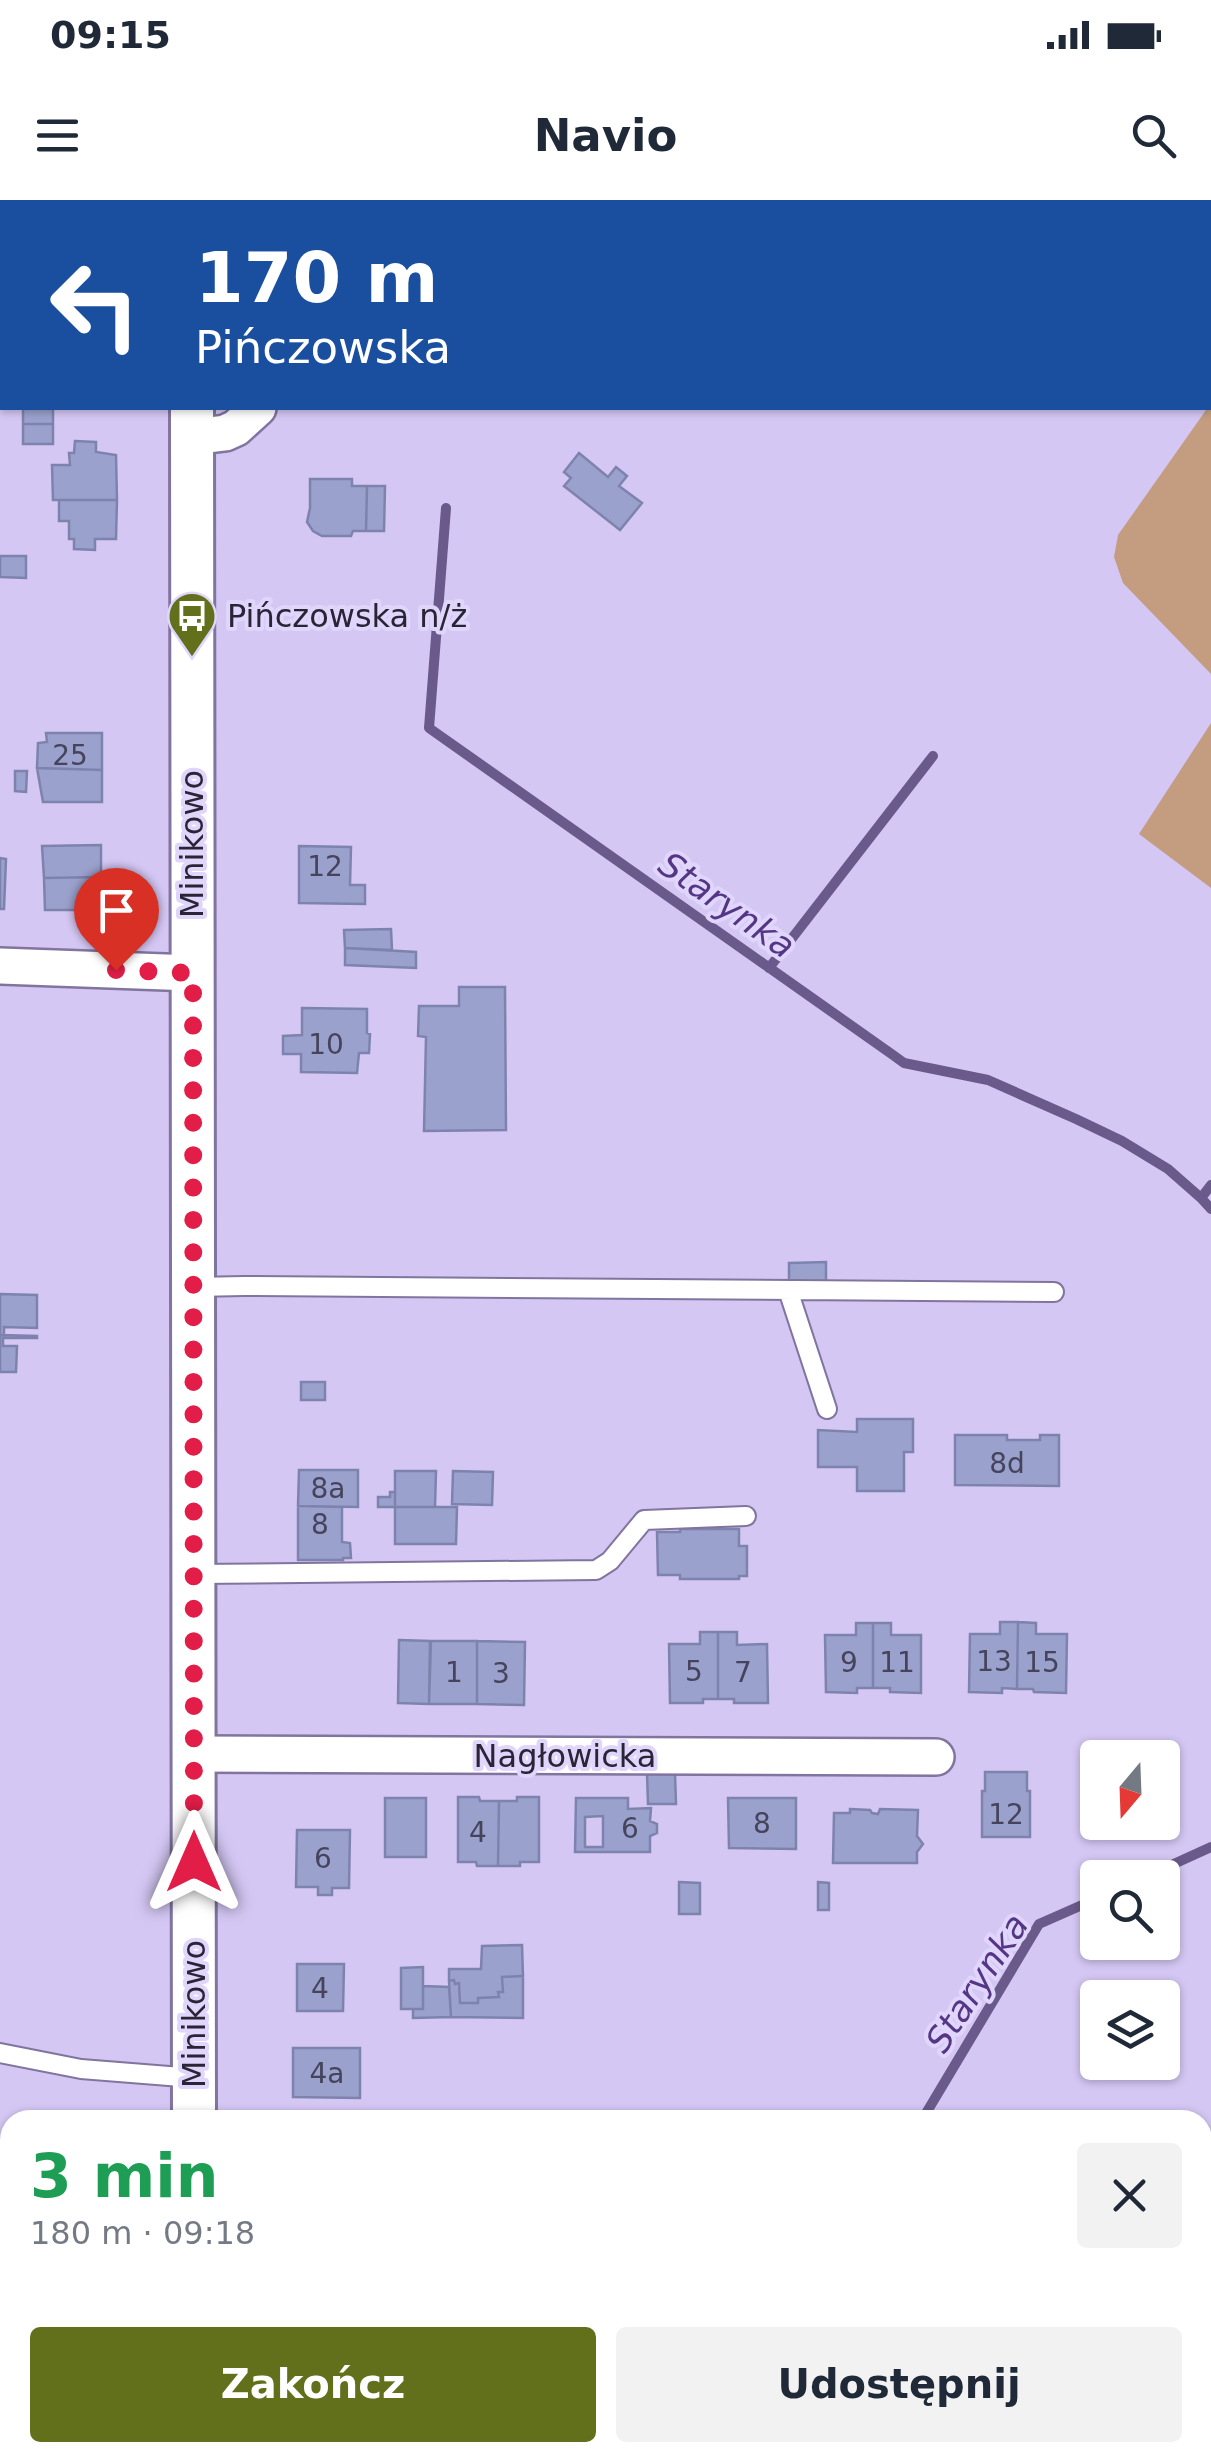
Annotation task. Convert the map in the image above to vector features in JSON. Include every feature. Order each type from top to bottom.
[{"type":"street","points":[[192,422],[225,432],[236,428],[256,410]]},
{"type":"street","name":"Minikowo","points":[[192,422],[194,2099]]},
{"type":"street","points":[[0,966],[193,973]]},
{"type":"street","name":"Nagłowicka","points":[[194,1754],[936,1757]]},
{"type":"lane","points":[[193,1287],[1054,1292]]},
{"type":"lane","points":[[788,1290],[827,1409]]},
{"type":"lane","points":[[194,1574],[596,1570],[610,1561],[644,1520],[746,1516]]},
{"type":"lane","points":[[0,2053],[81,2069],[194,2099]]},
{"type":"shaded area","points":[[1206,410],[1211,410],[1211,674],[1123,583],[1114,557],[1118,535]]},
{"type":"shaded area","points":[[1211,723],[1211,888],[1139,834]]},
{"type":"building","points":[[23,410],[53,410],[53,424],[23,424]]},
{"type":"building","points":[[23,424],[53,424],[53,444],[23,444]]},
{"type":"building","points":[[75,441],[96,442],[96,452],[116,455],[117,500],[53,500],[52,465],[70,465],[69,453],[74,453]]},
{"type":"building","points":[[579,453],[608,477],[616,467],[627,476],[619,486],[642,503],[620,530],[564,486],[571,478],[564,472]]},
{"type":"building","points":[[310,479],[352,479],[352,486],[367,486],[366,531],[353,531],[351,536],[322,536],[313,531],[307,522]]},
{"type":"building","points":[[367,486],[385,486],[384,531],[366,531]]},
{"type":"building","points":[[59,500],[117,500],[116,539],[95,539],[95,550],[74,549],[74,539],[69,539],[69,521],[59,521]]},
{"type":"building","points":[[0,556],[26,556],[26,578],[0,577]]},
{"type":"building","points":[[46,733],[102,733],[102,770],[37,768],[38,743],[47,742]]},
{"type":"building","points":[[37,768],[102,770],[102,802],[43,802]]},
{"type":"building","points":[[15,771],[27,771],[26,792],[15,791]]},
{"type":"building","points":[[101,845],[101,877],[44,878],[42,846]]},
{"type":"building","points":[[299,846],[351,847],[350,885],[365,885],[365,904],[299,903]]},
{"type":"building","points":[[0,858],[6,859],[4,909],[0,909]]},
{"type":"building","points":[[101,877],[102,910],[45,910],[44,878]]},
{"type":"building","points":[[391,929],[392,950],[345,948],[344,930]]},
{"type":"building","points":[[345,948],[416,952],[416,968],[345,965]]},
{"type":"building","points":[[459,987],[505,987],[506,1130],[424,1131],[426,1037],[418,1036],[419,1006],[459,1006]]},
{"type":"building","points":[[302,1008],[367,1009],[369,1053],[359,1053],[357,1073],[301,1072],[301,1054],[283,1054],[283,1036],[302,1035]]},
{"type":"building","points":[[826,1262],[826,1282],[789,1282],[789,1263]]},
{"type":"building","points":[[0,1294],[37,1295],[37,1328],[4,1327],[4,1335],[0,1335]]},
{"type":"building","points":[[0,1335],[37,1336],[3,1338],[3,1346],[17,1346],[16,1372],[0,1372]]},
{"type":"building","points":[[301,1382],[325,1382],[325,1400],[301,1400]]},
{"type":"building","points":[[857,1419],[913,1419],[913,1452],[904,1452],[904,1491],[857,1491],[857,1467],[818,1467],[818,1430],[857,1432]]},
{"type":"building","points":[[955,1435],[1007,1435],[1007,1440],[1040,1440],[1040,1435],[1059,1435],[1059,1486],[955,1485]]},
{"type":"building","points":[[299,1470],[358,1470],[358,1507],[298,1506]]},
{"type":"building","points":[[395,1471],[436,1471],[435,1507],[395,1507]]},
{"type":"building","points":[[453,1471],[493,1472],[492,1505],[452,1504]]},
{"type":"building","points":[[390,1492],[395,1492],[395,1507],[378,1507],[378,1497],[390,1497]]},
{"type":"building","points":[[298,1506],[342,1507],[342,1542],[350,1543],[351,1558],[298,1560]]},
{"type":"building","points":[[395,1507],[457,1507],[456,1544],[395,1544]]},
{"type":"building","points":[[739,1529],[739,1546],[747,1546],[747,1576],[680,1579],[680,1575],[658,1575],[657,1532]]},
{"type":"building","points":[[1000,1622],[1018,1622],[1017,1689],[1002,1688],[1002,1693],[969,1692],[970,1634],[1000,1634]]},
{"type":"building","points":[[1018,1622],[1036,1623],[1036,1634],[1067,1634],[1066,1693],[1017,1689]]},
{"type":"building","points":[[856,1623],[873,1623],[873,1688],[857,1688],[857,1693],[826,1692],[825,1635],[856,1635]]},
{"type":"building","points":[[873,1623],[891,1623],[891,1635],[921,1635],[921,1693],[873,1688]]},
{"type":"building","points":[[700,1632],[718,1632],[718,1699],[670,1703],[669,1644],[700,1644]]},
{"type":"building","points":[[718,1632],[737,1632],[737,1645],[767,1644],[768,1703],[718,1699]]},
{"type":"building","points":[[399,1640],[430,1641],[429,1704],[398,1703]]},
{"type":"building","points":[[431,1641],[477,1641],[477,1704],[429,1704]]},
{"type":"building","points":[[477,1641],[525,1642],[524,1705],[477,1704]]},
{"type":"building","points":[[985,1772],[1027,1772],[1030,1837],[982,1837]]},
{"type":"building","points":[[647,1773],[675,1773],[676,1804],[648,1804]]},
{"type":"building","points":[[458,1797],[499,1801],[498,1866],[458,1862]]},
{"type":"building","points":[[517,1797],[539,1797],[539,1862],[498,1866],[499,1801],[517,1801]]},
{"type":"building","points":[[385,1798],[426,1798],[426,1857],[385,1857]]},
{"type":"building","points":[[576,1798],[628,1798],[628,1809],[651,1808],[650,1821],[657,1824],[657,1833],[650,1836],[650,1852],[575,1852]],"holes":[[[603,1816],[603,1847],[585,1847],[585,1817]]]},
{"type":"building","points":[[728,1798],[796,1798],[796,1849],[729,1848]]},
{"type":"building","points":[[850,1809],[878,1814],[880,1809],[918,1810],[917,1836],[923,1844],[917,1852],[917,1863],[833,1863],[834,1813],[850,1813]]},
{"type":"building","points":[[297,1830],[350,1830],[349,1888],[332,1888],[332,1895],[318,1895],[318,1887],[296,1887]]},
{"type":"building","points":[[679,1882],[700,1883],[700,1914],[679,1914]]},
{"type":"building","points":[[818,1882],[829,1883],[829,1910],[818,1910]]},
{"type":"building","points":[[522,1945],[523,1976],[502,1977],[503,1992],[498,1992],[499,1997],[460,2003],[459,1983],[449,1981],[449,1969],[481,1969],[482,1946]]},
{"type":"building","points":[[297,1964],[344,1964],[343,2011],[297,2011]]},
{"type":"building","points":[[423,1967],[423,2009],[401,2009],[401,1968]]},
{"type":"building","points":[[523,1976],[523,2018],[451,2017],[449,1981],[459,1983],[460,2003],[478,2003],[478,1998],[499,1997],[498,1992],[503,1992],[502,1977]]},
{"type":"building","points":[[423,1986],[449,1987],[451,2017],[413,2018],[413,2009],[423,2009]]},
{"type":"building","points":[[293,2048],[360,2048],[360,2098],[293,2097]]},
{"type":"waterway","name":"Starynka","points":[[446,508],[429,728],[904,1063],[988,1080],[1076,1119],[1168,1169],[1201,1198]]},
{"type":"waterway","points":[[769,968],[933,756]]},
{"type":"waterway","name":"Starynka","points":[[1211,1185],[1201,1198],[1211,1209]]},
{"type":"waterway","name":"Starynka","points":[[1180,1861],[1211,1847]]},
{"type":"waterway","name":"Starynka","points":[[928,2110],[1039,1924],[1080,1906]]},
{"type":"place","name":"Pińczowska n/ż","points":[[192,658]]},
{"type":"route","points":[[116,970],[193,973],[194,1862]]}]
